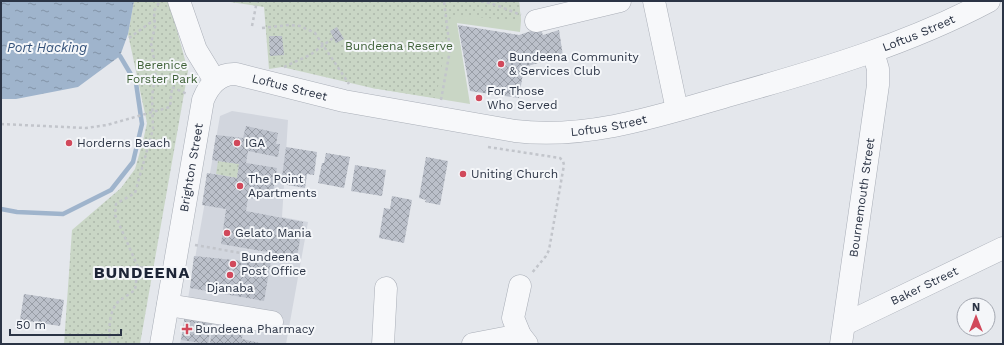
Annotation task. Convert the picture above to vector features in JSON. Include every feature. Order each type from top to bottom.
[{"type":"street","points":[[179,1],[196,50],[215,81]]},
{"type":"street","points":[[536,21],[620,1]]},
{"type":"street","points":[[654,1],[677,110]]},
{"type":"street","name":"Loftus Street","points":[[215,81],[225,74],[231,73],[344,101],[530,133],[578,131],[617,125],[677,110],[873,52],[952,20],[982,3]]},
{"type":"street","name":"Bournemouth Street","points":[[843,334],[878,85],[878,69],[873,52]]},
{"type":"street","name":"Brighton Street","points":[[161,344],[203,100],[215,81]]},
{"type":"street","name":"Baker Street","points":[[843,334],[1003,248]]},
{"type":"street","points":[[473,344],[524,340],[514,318],[520,286]]},
{"type":"street","points":[[383,344],[386,288]]},
{"type":"street","points":[[168,304],[272,322]]},
{"type":"path","points":[[110,344],[109,328],[112,313],[118,302],[135,290],[138,267],[115,215],[116,204],[135,193],[153,129],[152,96],[156,70],[151,43],[155,27],[154,11],[160,1]]},
{"type":"path","points":[[252,26],[257,1]]},
{"type":"path","points":[[440,102],[450,50],[444,1]]},
{"type":"path","points":[[481,1],[496,5],[536,21]]},
{"type":"path","points":[[128,38],[154,20]]},
{"type":"path","points":[[262,28],[289,25],[300,26],[315,33],[351,88]]},
{"type":"path","points":[[278,84],[281,68],[310,55],[333,38]]},
{"type":"path","points":[[1,124],[86,128],[107,125],[170,107],[172,87],[187,94]]},
{"type":"path","points":[[488,148],[560,158],[563,160],[564,165],[546,256],[520,286]]},
{"type":"path","points":[[179,242],[287,261]]},
{"type":"path","points":[[138,267],[174,273]]},
{"type":"shaded area","points":[[232,111],[288,120],[282,217],[308,222],[286,344],[180,344],[220,116]]},
{"type":"green space","name":"Berenice Forster Park","points":[[134,1],[169,1],[188,71],[140,344],[64,344],[72,230],[121,188],[135,169],[147,123],[128,34]]},
{"type":"green space","name":"Bundeena Reserve","points":[[223,1],[519,1],[521,21],[451,15],[436,98],[372,88],[282,67],[269,69],[264,7]]},
{"type":"green space","points":[[376,1],[519,1],[521,21],[520,32],[457,23],[470,104],[372,88]]},
{"type":"green space","points":[[218,161],[239,164],[237,178],[216,174]]},
{"type":"water","name":"Port Hacking","points":[[1,1],[134,1],[128,34],[120,56],[78,87],[16,99],[1,99]]},
{"type":"building","name":"Bundeena Community & Services Club","points":[[458,25],[519,35],[540,28],[543,35],[559,30],[563,56],[524,67],[519,98],[470,91]]},
{"type":"building","points":[[337,27],[344,39],[336,43],[330,31]]},
{"type":"building","points":[[269,36],[282,36],[284,55],[270,56]]},
{"type":"building","name":"The Point Apartments","points":[[246,126],[278,133],[276,144],[280,144],[278,157],[248,151],[246,163],[277,168],[272,197],[256,194],[255,199],[248,198],[246,211],[303,222],[297,257],[221,244],[226,209],[202,205],[207,173],[237,178],[239,164],[212,160],[216,135],[243,138]]},
{"type":"building","points":[[286,147],[317,152],[314,175],[307,174],[305,188],[281,184]]},
{"type":"building","points":[[326,153],[350,157],[344,188],[318,183],[322,163],[324,163]]},
{"type":"building","points":[[426,157],[448,161],[440,205],[425,202],[426,200],[419,198]]},
{"type":"building","points":[[355,165],[386,170],[382,196],[351,191]]},
{"type":"building","points":[[392,196],[412,200],[404,243],[379,238],[384,208],[390,209]]},
{"type":"building","name":"Djanaba","points":[[194,256],[253,262],[254,258],[271,261],[264,301],[190,288]]},
{"type":"building","points":[[24,294],[64,300],[60,326],[20,320]]},
{"type":"building","points":[[185,316],[212,321],[208,344],[181,340]]},
{"type":"building","points":[[212,328],[243,333],[242,339],[264,344],[210,344]]},
{"type":"waterway","points":[[1,209],[17,212],[63,214],[111,190],[133,162],[142,124],[136,83],[120,56]]},
{"type":"place","name":"Bundeena Community & Services Club","points":[[501,64]]},
{"type":"place","name":"For Those Who Served","points":[[479,98]]},
{"type":"place","name":"Horderns Beach","points":[[69,143]]},
{"type":"place","name":"IGA","points":[[237,143]]},
{"type":"place","name":"Uniting Church","points":[[463,174]]},
{"type":"place","name":"The Point Apartments","points":[[240,186]]},
{"type":"place","name":"Gelato Mania","points":[[227,233]]},
{"type":"place","name":"Bundeena Post Office","points":[[233,264]]},
{"type":"place","name":"Djanaba","points":[[230,275]]},
{"type":"place","name":"Bundeena Pharmacy","points":[[187,329]]},
{"type":"district","name":"BUNDEENA","points":[[142,272]]}]
